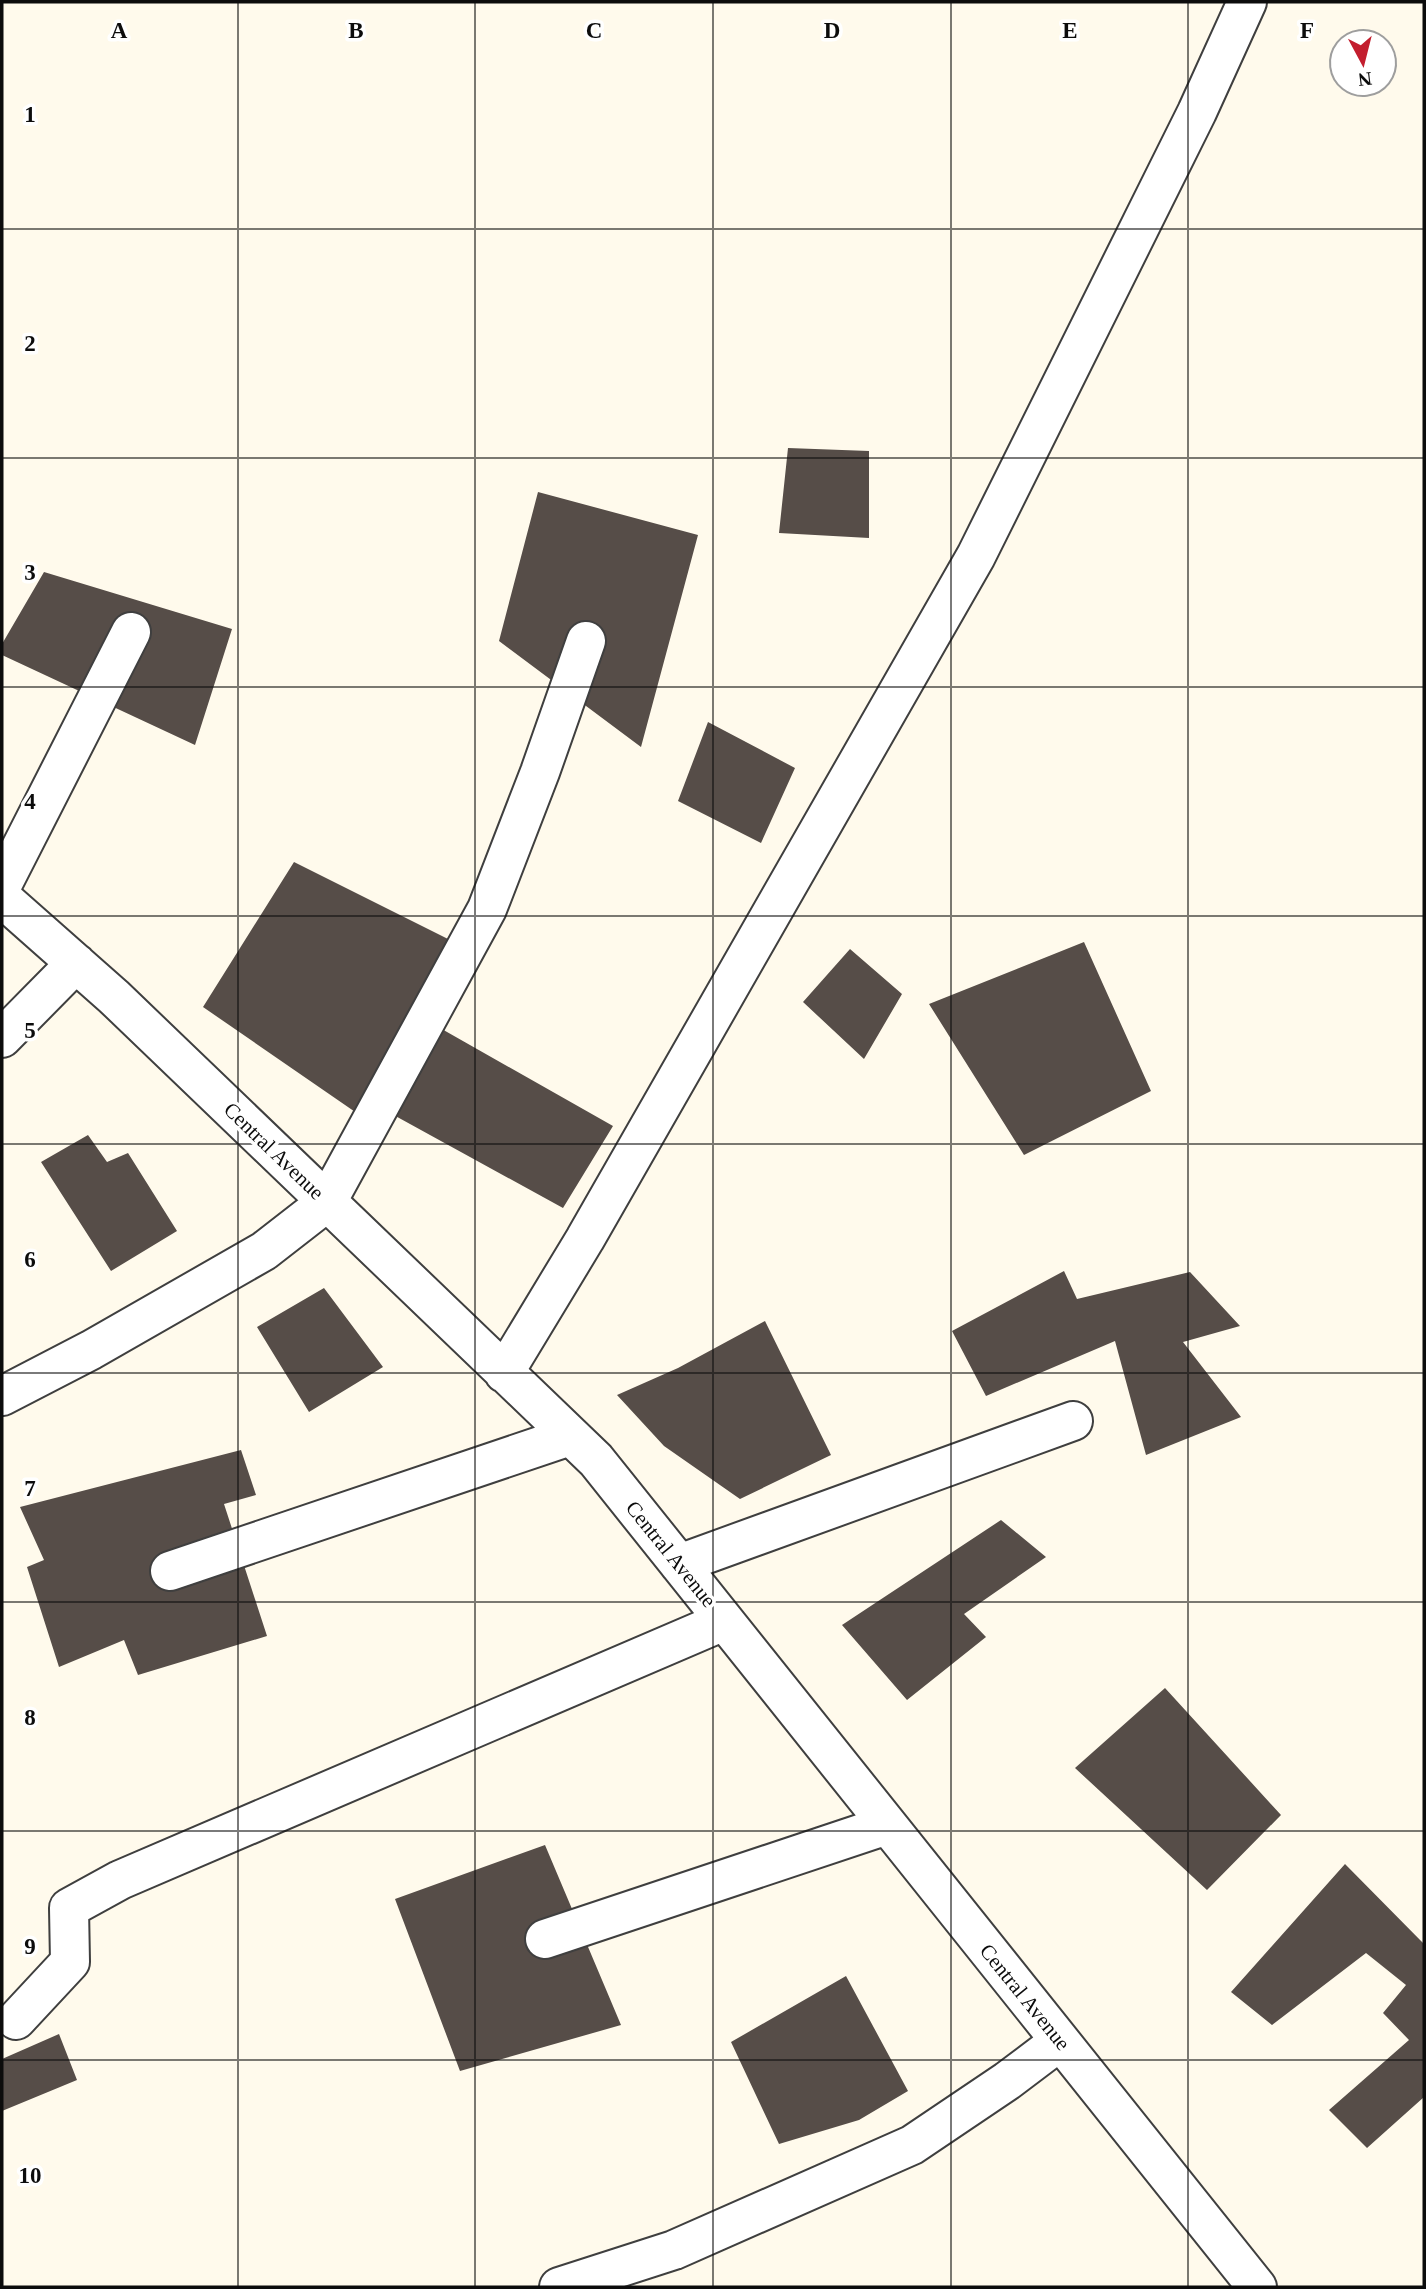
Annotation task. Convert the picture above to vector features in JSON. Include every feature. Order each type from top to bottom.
[{"type":"street","points":[[505,1373],[592,1227],[976,556],[1197,112],[1247,2]]},
{"type":"street","points":[[2,885],[131,632]]},
{"type":"street","points":[[2,1396],[91,1350],[264,1251],[327,1202],[487,909],[540,772],[586,641]]},
{"type":"street","name":"Central Avenue","points":[[2,898],[114,997],[596,1460],[1257,2287]]},
{"type":"street","points":[[2,1038],[76,963]]},
{"type":"street","points":[[679,1563],[1073,1420]]},
{"type":"street","points":[[170,1571],[570,1436]]},
{"type":"street","points":[[16,2021],[70,1962],[69,1908],[120,1880],[724,1621]]},
{"type":"street","points":[[545,1939],[887,1825]]},
{"type":"street","points":[[559,2287],[674,2250],[912,2145],[1007,2081],[1060,2041]]},
{"type":"building","points":[[788,448],[869,451],[869,538],[779,533]]},
{"type":"building","points":[[538,492],[698,535],[641,747],[499,641]]},
{"type":"building","points":[[44,572],[232,629],[195,745],[2,655],[2,644]]},
{"type":"building","points":[[708,722],[795,768],[761,843],[678,801]]},
{"type":"building","points":[[294,862],[448,939],[361,1116],[203,1007]]},
{"type":"building","points":[[1084,942],[1151,1091],[1024,1155],[929,1004]]},
{"type":"building","points":[[850,949],[902,994],[864,1059],[803,1002]]},
{"type":"building","points":[[440,1028],[613,1126],[563,1208],[390,1113]]},
{"type":"building","points":[[88,1135],[107,1162],[128,1153],[177,1231],[111,1271],[41,1162]]},
{"type":"building","points":[[1064,1271],[1077,1299],[1190,1272],[1240,1326],[1183,1342],[1241,1417],[1146,1455],[1115,1341],[986,1396],[952,1331]]},
{"type":"building","points":[[324,1288],[383,1367],[309,1412],[257,1327]]},
{"type":"building","points":[[765,1321],[831,1455],[740,1499],[664,1446],[617,1395],[678,1368]]},
{"type":"building","points":[[241,1450],[256,1495],[224,1504],[267,1636],[138,1675],[124,1640],[59,1667],[27,1567],[44,1560],[20,1507]]},
{"type":"building","points":[[1001,1520],[1046,1557],[964,1614],[986,1637],[907,1700],[842,1625]]},
{"type":"building","points":[[1165,1688],[1281,1815],[1207,1890],[1075,1768]]},
{"type":"building","points":[[545,1845],[621,2025],[460,2071],[395,1899]]},
{"type":"building","points":[[1345,1864],[1424,1944],[1424,2097],[1367,2148],[1329,2110],[1409,2040],[1383,2013],[1406,1985],[1366,1953],[1272,2025],[1231,1992]]},
{"type":"building","points":[[846,1976],[908,2091],[859,2120],[779,2144],[731,2042]]},
{"type":"building","points":[[59,2034],[77,2080],[2,2111],[2,2059]]}]
